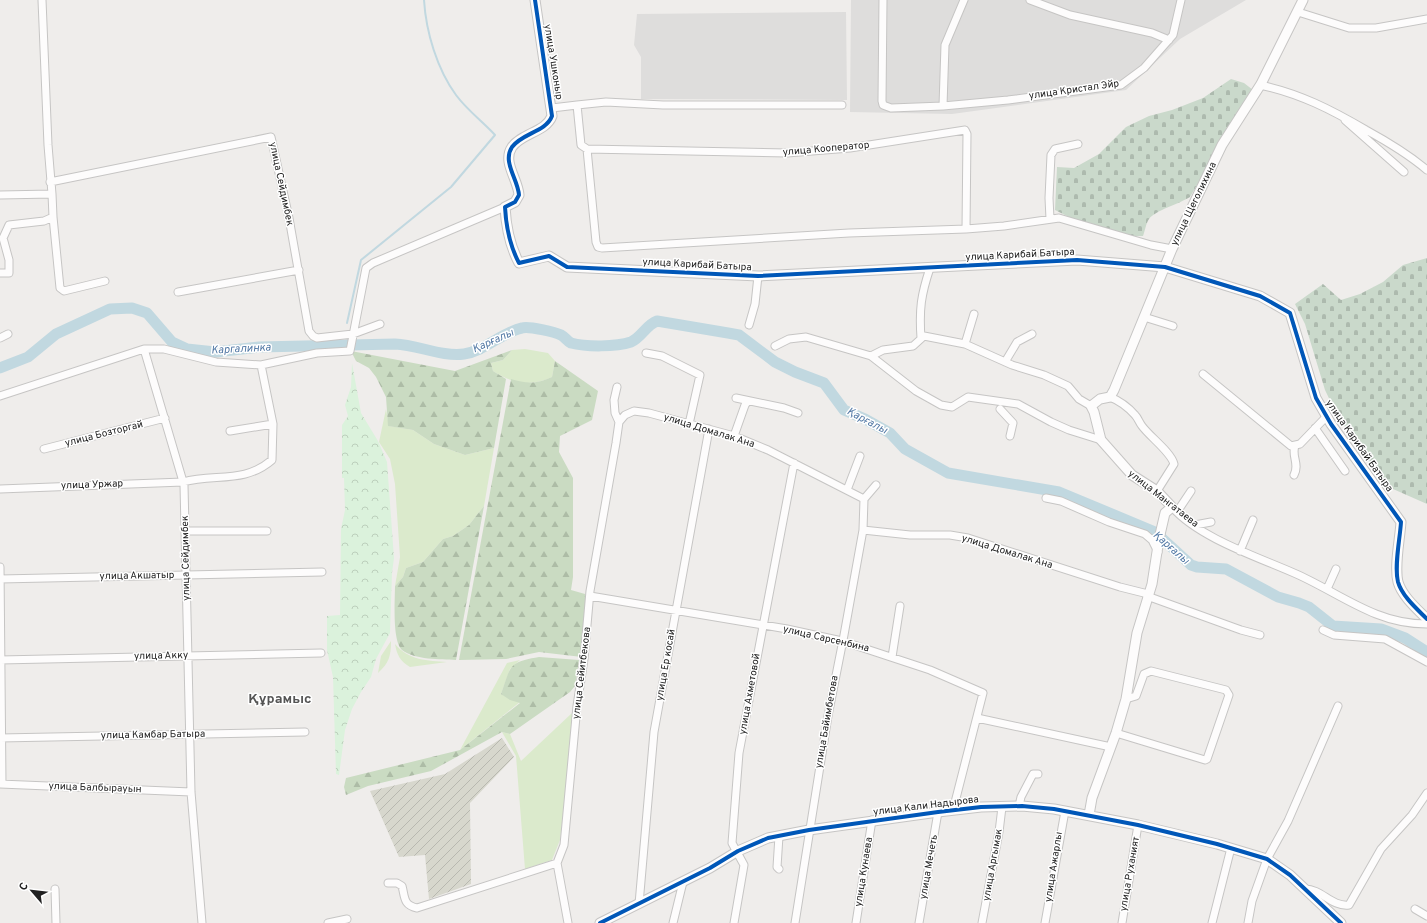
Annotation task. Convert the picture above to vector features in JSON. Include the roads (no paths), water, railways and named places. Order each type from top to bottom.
[{"type":"street","points":[[42,0],[50,182],[60,288],[64,291],[105,281]]},
{"type":"street","name":"улица Ушконыр","points":[[505,207],[515,202],[519,195],[510,164],[509,152],[516,142],[550,122],[552,108],[535,0]]},
{"type":"street","name":"улица Кристал Эйр","points":[[883,0],[882,101],[883,105],[891,108],[944,106],[1008,100],[1121,85],[1144,68],[1169,40],[1177,24],[1181,0]]},
{"type":"street","points":[[944,106],[945,45],[964,0]]},
{"type":"street","points":[[1030,0],[1070,16],[1152,33],[1169,40]]},
{"type":"street","name":"улица Щеголихина","points":[[1110,397],[1120,378],[1172,250],[1222,145],[1260,85],[1303,0]]},
{"type":"street","points":[[1298,12],[1349,28],[1376,28],[1427,19]]},
{"type":"street","points":[[1260,85],[1301,96],[1336,112],[1408,154],[1427,170]]},
{"type":"street","points":[[552,108],[606,102],[663,105],[842,104]]},
{"type":"street","points":[[577,105],[581,145],[587,149],[596,242],[598,247],[602,248],[849,233],[966,229],[1004,226],[1059,218],[1172,250]]},
{"type":"street","points":[[1336,112],[1404,172]]},
{"type":"street","name":"улица Кооператор","points":[[587,149],[787,153],[850,148],[964,130],[967,134],[966,229]]},
{"type":"street","name":"улица Сейдимбек","points":[[50,182],[271,137],[308,326],[312,336],[317,338],[353,334],[380,324]]},
{"type":"street","points":[[1050,219],[1049,198],[1051,155],[1055,149],[1078,144]]},
{"type":"street","points":[[0,195],[52,194]]},
{"type":"street","points":[[0,396],[144,349],[164,349],[216,362],[261,365],[317,353],[350,351],[364,272],[366,268],[505,207]]},
{"type":"street","name":"улица Карибай Батыра","points":[[505,207],[506,225],[519,263],[550,256],[567,266],[758,276],[1077,260],[1165,267],[1260,296],[1290,313],[1316,398],[1401,522],[1397,570],[1398,582],[1403,593],[1427,619]]},
{"type":"street","points":[[0,273],[9,273],[9,260],[3,238],[4,228],[13,223],[44,221],[53,217]]},
{"type":"street","points":[[921,338],[919,317],[925,284],[930,268]]},
{"type":"street","points":[[178,292],[298,270]]},
{"type":"street","points":[[749,325],[755,304],[758,276]]},
{"type":"street","points":[[965,344],[974,314]]},
{"type":"street","points":[[1144,318],[1173,326]]},
{"type":"street","points":[[0,338],[8,334]]},
{"type":"street","points":[[1005,362],[1017,342],[1032,334]]},
{"type":"street","points":[[871,356],[883,350],[913,346],[924,336],[965,344],[1005,362],[1044,375],[1068,386],[1079,399],[1091,406],[1101,440]]},
{"type":"street","points":[[775,346],[789,339],[806,337],[871,356],[916,391],[941,405],[952,406],[968,397],[1000,408],[1018,404],[1063,428],[1101,440]]},
{"type":"street","name":"улица Сейдимбек","points":[[144,349],[183,482],[187,575],[188,734],[191,792],[202,923]]},
{"type":"street","points":[[646,353],[662,356],[700,375],[689,424]]},
{"type":"street","points":[[183,482],[193,479],[225,478],[261,470],[272,460],[273,424],[261,365]]},
{"type":"street","points":[[1203,374],[1291,446],[1300,444],[1327,416]]},
{"type":"street","points":[[617,387],[614,400],[615,413],[619,422]]},
{"type":"street","points":[[1091,406],[1100,399],[1110,397],[1118,400],[1137,416],[1140,424],[1173,458],[1174,464],[1157,491]]},
{"type":"street","points":[[736,398],[784,408],[798,413]]},
{"type":"street","points":[[734,436],[745,405],[748,401]]},
{"type":"street","points":[[1000,408],[1013,424],[1010,436]]},
{"type":"street","name":"улица Домалак Ана","points":[[619,422],[625,415],[634,412],[649,413],[734,436],[768,450],[864,499]]},
{"type":"street","name":"улица Бозторгай","points":[[44,449],[165,418]]},
{"type":"street","name":"улица Сейитбекова","points":[[557,863],[564,845],[590,596],[619,422]]},
{"type":"street","points":[[230,431],[273,424]]},
{"type":"street","points":[[1315,428],[1345,471]]},
{"type":"street","name":"улица Ер косай","points":[[639,904],[654,732],[708,429]]},
{"type":"street","name":"улица Мангатаева","points":[[1101,440],[1132,475],[1157,491],[1174,509],[1196,525],[1240,550],[1327,589],[1376,614],[1427,624]]},
{"type":"street","points":[[1294,475],[1297,467],[1293,451],[1295,446]]},
{"type":"street","points":[[846,490],[860,456]]},
{"type":"street","name":"улица Ахметовой","points":[[734,923],[744,865],[738,851],[732,843],[740,753],[794,463]]},
{"type":"street","name":"улица Уржар","points":[[0,489],[183,482]]},
{"type":"street","points":[[864,499],[876,484]]},
{"type":"street","points":[[1089,815],[1092,798],[1116,733],[1126,699],[1137,633],[1152,584],[1165,513],[1174,509],[1191,491]]},
{"type":"street","points":[[1046,498],[1061,501],[1110,522],[1145,534],[1152,540],[1158,552]]},
{"type":"street","name":"улица Байимбетова","points":[[795,923],[828,716],[863,530],[862,522],[864,499]]},
{"type":"street","points":[[1240,550],[1253,520]]},
{"type":"street","points":[[1196,525],[1211,522]]},
{"type":"street","name":"улица Домалак Ана","points":[[863,530],[910,535],[950,535],[968,538],[1148,595],[1241,630],[1260,634]]},
{"type":"street","points":[[185,531],[267,531]]},
{"type":"street","points":[[0,567],[1,784]]},
{"type":"street","points":[[1327,589],[1336,569]]},
{"type":"street","name":"улица Акшатыр","points":[[0,579],[322,572]]},
{"type":"street","name":"улица Сарсенбина","points":[[590,596],[763,625],[842,641],[892,657],[983,693],[953,810]]},
{"type":"street","points":[[892,657],[900,606]]},
{"type":"street","points":[[1323,630],[1334,635],[1385,639],[1427,662]]},
{"type":"street","name":"улица Акку","points":[[1,660],[321,653]]},
{"type":"street","points":[[1116,733],[1207,759],[1229,695],[1226,690],[1151,671],[1144,674],[1136,696],[1126,699]]},
{"type":"street","points":[[1248,923],[1252,901],[1267,859],[1288,822],[1338,706]]},
{"type":"street","points":[[976,718],[1111,747]]},
{"type":"street","name":"улица Камбар Батыра","points":[[1,738],[305,732]]},
{"type":"street","points":[[1019,806],[1021,797],[1033,774],[1038,774]]},
{"type":"street","name":"улица Балбырауын","points":[[1,784],[191,792]]},
{"type":"street","points":[[1305,889],[1313,889],[1338,905],[1348,905],[1381,849],[1412,814],[1427,793]]},
{"type":"street","name":"улица Кали Надырова","points":[[600,923],[683,882],[738,851],[768,838],[872,820],[953,810],[1019,806],[1054,809],[1138,825],[1232,848],[1267,859],[1278,866],[1305,889],[1341,923]]},
{"type":"street","name":"улица Аргымак","points":[[982,923],[999,832],[1002,807]]},
{"type":"street","name":"улица Ажарлы","points":[[1045,923],[1065,811]]},
{"type":"street","name":"улица Мечеть","points":[[919,923],[938,812]]},
{"type":"street","name":"улица Кунаева","points":[[856,923],[872,820]]},
{"type":"street","name":"улица Руханият","points":[[1122,923],[1138,825]]},
{"type":"street","points":[[779,836],[777,867],[779,869]]},
{"type":"street","points":[[1212,923],[1232,848]]},
{"type":"street","points":[[388,883],[402,886],[404,902],[416,908],[487,884],[557,863],[568,923]]},
{"type":"street","points":[[673,923],[683,882]]},
{"type":"street","points":[[55,889],[56,923]]},
{"type":"street","points":[[1415,909],[1427,916]]},
{"type":"street","points":[[328,923],[347,919]]},
{"type":"waterway","points":[[347,323],[361,260],[451,187],[495,135],[460,100],[443,74],[430,37],[424,0]]},
{"type":"waterway","name":"Қарғалы","points":[[0,368],[28,357],[56,334],[110,309],[132,308],[147,313],[172,342],[187,349],[215,352],[259,347],[395,344],[412,346],[447,354],[464,354],[479,349],[507,333],[522,328],[530,328],[558,334],[571,343],[609,346],[625,344],[635,340],[650,325],[657,321],[739,335],[775,362],[795,372],[824,383],[844,410],[865,419],[890,433],[905,449],[948,473],[1059,492],[1155,532],[1191,565],[1197,567],[1226,569],[1278,597],[1309,607],[1333,626],[1381,629],[1405,638],[1427,652]]},
{"type":"district","name":"Құрамыс","points":[[280,699]]},
{"type":"water label","name":"Каргалинка","points":[[241,349]]}]
